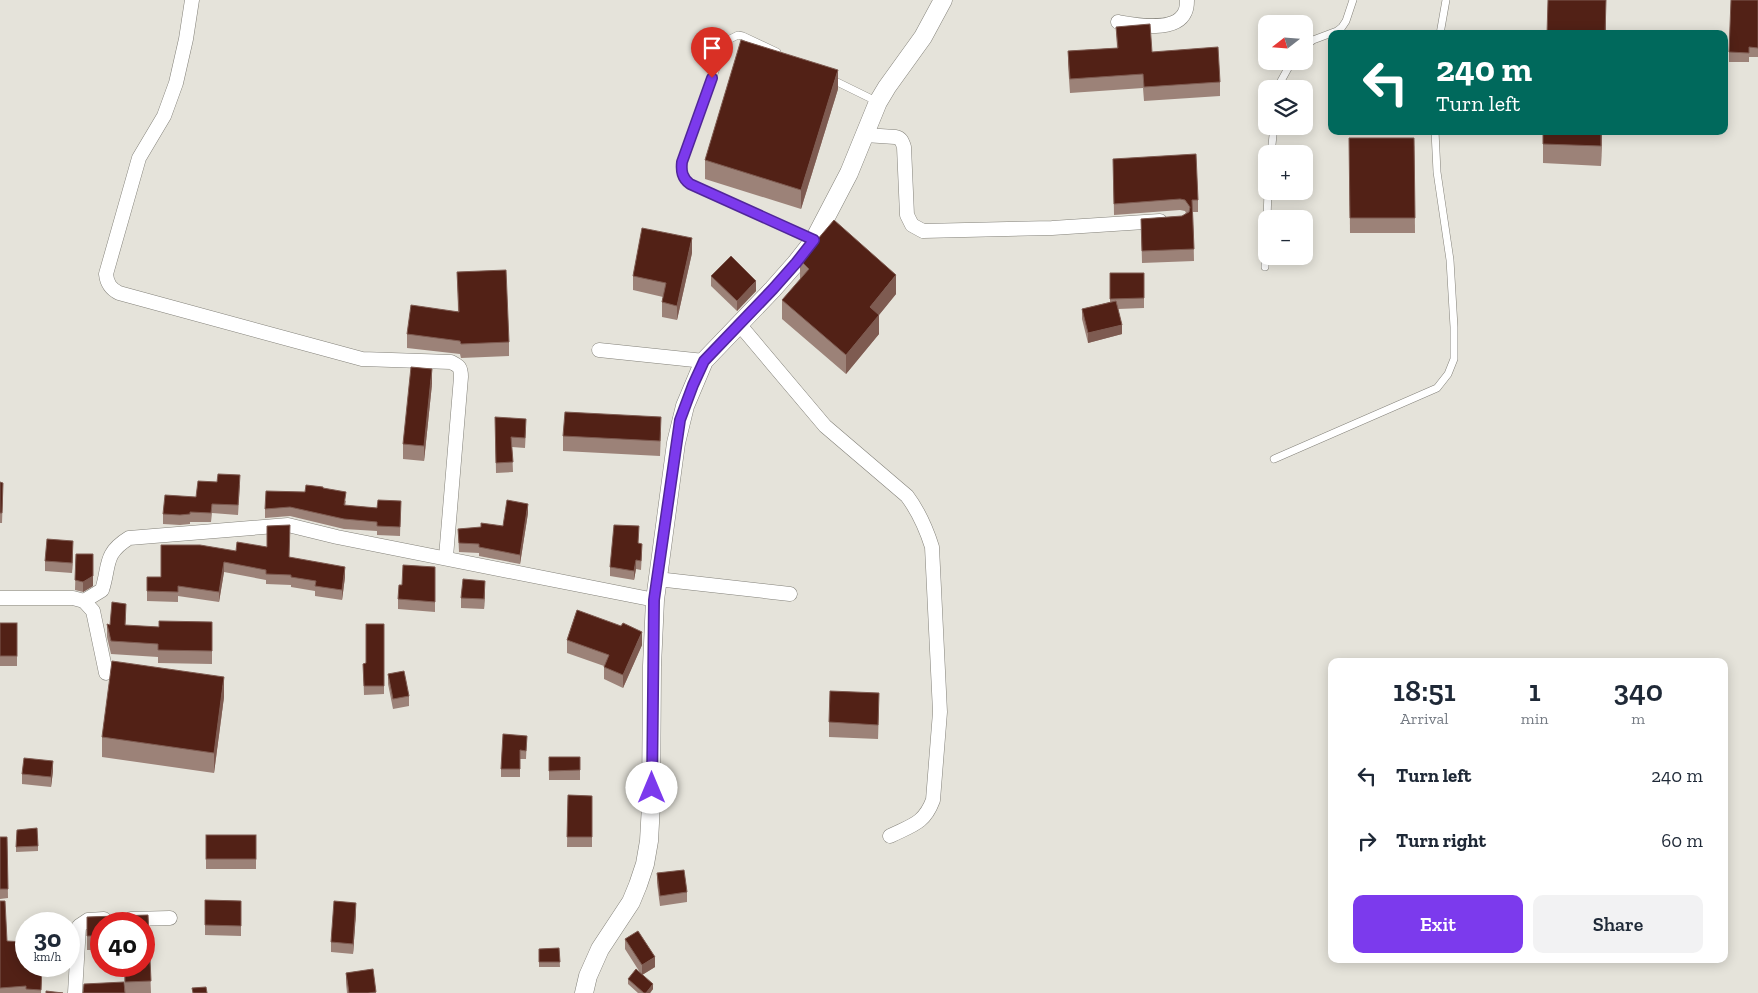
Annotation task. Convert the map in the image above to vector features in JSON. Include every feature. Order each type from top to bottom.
[{"type":"street","points":[[192,0],[176,83],[164,116],[139,158],[106,274],[107,280],[113,290],[119,294],[362,358],[451,362],[459,366],[461,377],[446,557]]},
{"type":"street","points":[[584,993],[591,968],[600,949],[631,902],[638,886],[645,864],[649,841],[654,600],[680,420],[704,361],[796,263],[814,240],[837,197],[878,102],[923,37],[943,0]]},
{"type":"street","points":[[1118,22],[1143,26],[1171,23],[1186,11],[1187,0]]},
{"type":"street","points":[[865,135],[895,137],[902,141],[904,147],[907,215],[912,225],[924,231],[1052,228],[1171,220]]},
{"type":"street","points":[[740,324],[825,426],[907,496],[917,510],[932,546],[940,712],[933,800],[928,813],[920,821],[890,836]]},
{"type":"street","points":[[599,350],[704,361]]},
{"type":"street","points":[[84,601],[102,590],[107,563],[112,553],[129,538],[187,535],[288,525],[337,537],[446,557],[654,600]]},
{"type":"street","points":[[657,579],[790,594]]},
{"type":"street","points":[[0,598],[73,598],[84,601],[93,611],[106,673]]},
{"type":"street","points":[[75,993],[78,936],[79,926],[82,923],[96,919],[170,918]]},
{"type":"lane","points":[[1338,30],[1346,21],[1353,0]]},
{"type":"lane","points":[[1441,30],[1446,0]]},
{"type":"lane","points":[[1313,40],[1328,34]]},
{"type":"lane","points":[[788,58],[743,36],[738,35],[726,41],[681,168],[683,176],[690,184],[814,240]]},
{"type":"lane","points":[[824,75],[878,102]]},
{"type":"lane","points":[[1274,459],[1437,388],[1448,374],[1454,359],[1454,327],[1450,260],[1437,172],[1435,135]]},
{"type":"building","points":[[1548,0],[1606,0],[1605,30],[1547,30]]},
{"type":"building","points":[[1731,0],[1758,0],[1758,48],[1749,47],[1749,53],[1729,52]]},
{"type":"building","points":[[1150,24],[1152,52],[1218,47],[1220,82],[1144,87],[1143,74],[1070,79],[1068,51],[1118,48],[1116,27]]},
{"type":"building","points":[[741,40],[838,70],[801,190],[705,160]]},
{"type":"building","points":[[1543,135],[1601,135],[1601,146],[1543,144]]},
{"type":"building","points":[[1349,138],[1414,138],[1415,218],[1350,218]]},
{"type":"building","points":[[1196,154],[1198,200],[1192,200],[1194,249],[1142,251],[1141,219],[1182,216],[1189,212],[1190,207],[1185,200],[1180,199],[1114,204],[1113,159]]},
{"type":"building","points":[[834,220],[896,275],[870,307],[879,315],[846,355],[782,300],[809,269],[800,260]]},
{"type":"building","points":[[642,228],[692,238],[677,306],[662,302],[666,283],[633,276]]},
{"type":"building","points":[[731,256],[756,281],[737,301],[711,276]]},
{"type":"building","points":[[506,270],[509,342],[461,344],[460,341],[407,334],[411,305],[459,312],[457,272]]},
{"type":"building","points":[[1110,273],[1144,273],[1144,298],[1110,299]]},
{"type":"building","points":[[1116,301],[1122,325],[1088,333],[1082,309]]},
{"type":"building","points":[[411,367],[432,369],[424,446],[403,444]]},
{"type":"building","points":[[565,412],[661,417],[660,441],[563,436]]},
{"type":"building","points":[[495,417],[526,419],[525,438],[511,437],[513,462],[496,463]]},
{"type":"building","points":[[218,474],[240,475],[238,505],[212,504],[211,513],[163,514],[165,495],[196,497],[198,481],[217,482]]},
{"type":"building","points":[[0,482],[3,483],[2,513],[0,513]]},
{"type":"building","points":[[306,485],[346,492],[344,505],[377,508],[378,500],[401,501],[400,527],[377,526],[377,522],[344,519],[290,507],[265,509],[266,491],[305,492]]},
{"type":"building","points":[[507,500],[528,504],[520,555],[479,547],[479,544],[459,543],[458,529],[481,527],[481,523],[503,526]]},
{"type":"building","points":[[290,525],[289,557],[345,567],[342,590],[315,586],[316,581],[291,577],[291,575],[266,574],[266,570],[224,562],[219,592],[178,586],[178,592],[147,591],[147,577],[161,577],[161,545],[200,545],[236,551],[237,542],[267,547],[267,526]]},
{"type":"building","points":[[614,525],[639,526],[638,543],[642,544],[641,561],[636,560],[634,571],[610,567]]},
{"type":"building","points":[[47,539],[73,541],[72,563],[45,561]]},
{"type":"building","points":[[76,554],[93,554],[93,576],[83,582],[75,580]]},
{"type":"building","points":[[403,565],[435,567],[435,602],[398,599],[399,585],[402,585]]},
{"type":"building","points":[[463,579],[485,581],[484,599],[461,598]]},
{"type":"building","points":[[112,602],[126,604],[125,625],[159,627],[159,621],[212,622],[212,651],[158,650],[158,644],[111,641],[107,624],[110,625]]},
{"type":"building","points":[[577,610],[621,626],[623,623],[642,632],[623,675],[604,667],[609,655],[567,640]]},
{"type":"building","points":[[0,623],[17,623],[17,656],[0,656]]},
{"type":"building","points":[[366,624],[384,624],[384,686],[364,686],[363,664],[366,663]]},
{"type":"building","points":[[112,661],[224,677],[214,753],[102,737]]},
{"type":"building","points":[[404,671],[409,696],[393,699],[388,674]]},
{"type":"building","points":[[830,691],[879,693],[878,725],[829,722]]},
{"type":"building","points":[[503,734],[527,736],[526,751],[520,750],[520,769],[501,769]]},
{"type":"building","points":[[549,757],[580,757],[580,770],[549,771]]},
{"type":"building","points":[[24,758],[53,761],[51,777],[22,774]]},
{"type":"building","points":[[568,795],[592,796],[592,837],[567,837]]},
{"type":"building","points":[[37,828],[38,846],[16,847],[17,830]]},
{"type":"building","points":[[206,835],[256,835],[256,859],[206,859]]},
{"type":"building","points":[[0,837],[7,837],[8,889],[0,889]]},
{"type":"building","points":[[684,870],[687,892],[660,896],[657,873]]},
{"type":"building","points":[[205,900],[241,901],[241,926],[205,925]]},
{"type":"building","points":[[0,901],[5,901],[7,941],[15,941],[15,977],[42,977],[41,990],[26,989],[26,986],[0,988]]},
{"type":"building","points":[[334,901],[356,903],[353,944],[331,942]]},
{"type":"building","points":[[87,917],[90,917],[90,936],[87,936]]},
{"type":"building","points":[[638,931],[655,957],[642,965],[625,939]]},
{"type":"building","points":[[559,948],[560,962],[539,962],[539,949]]},
{"type":"building","points":[[373,969],[376,992],[349,993],[346,973]]},
{"type":"building","points":[[636,969],[653,984],[646,993],[628,979]]},
{"type":"building","points":[[125,977],[151,977],[151,981],[125,982]]},
{"type":"building","points":[[124,982],[125,993],[83,993],[84,984]]},
{"type":"building","points":[[206,987],[207,993],[193,993],[192,988]]},
{"type":"building","points":[[46,991],[63,993],[46,993]]},
{"type":"route","points":[[652,788],[654,600],[680,420],[704,361],[773,289],[814,240],[690,184],[685,180],[681,168],[682,162],[712,78]]}]
